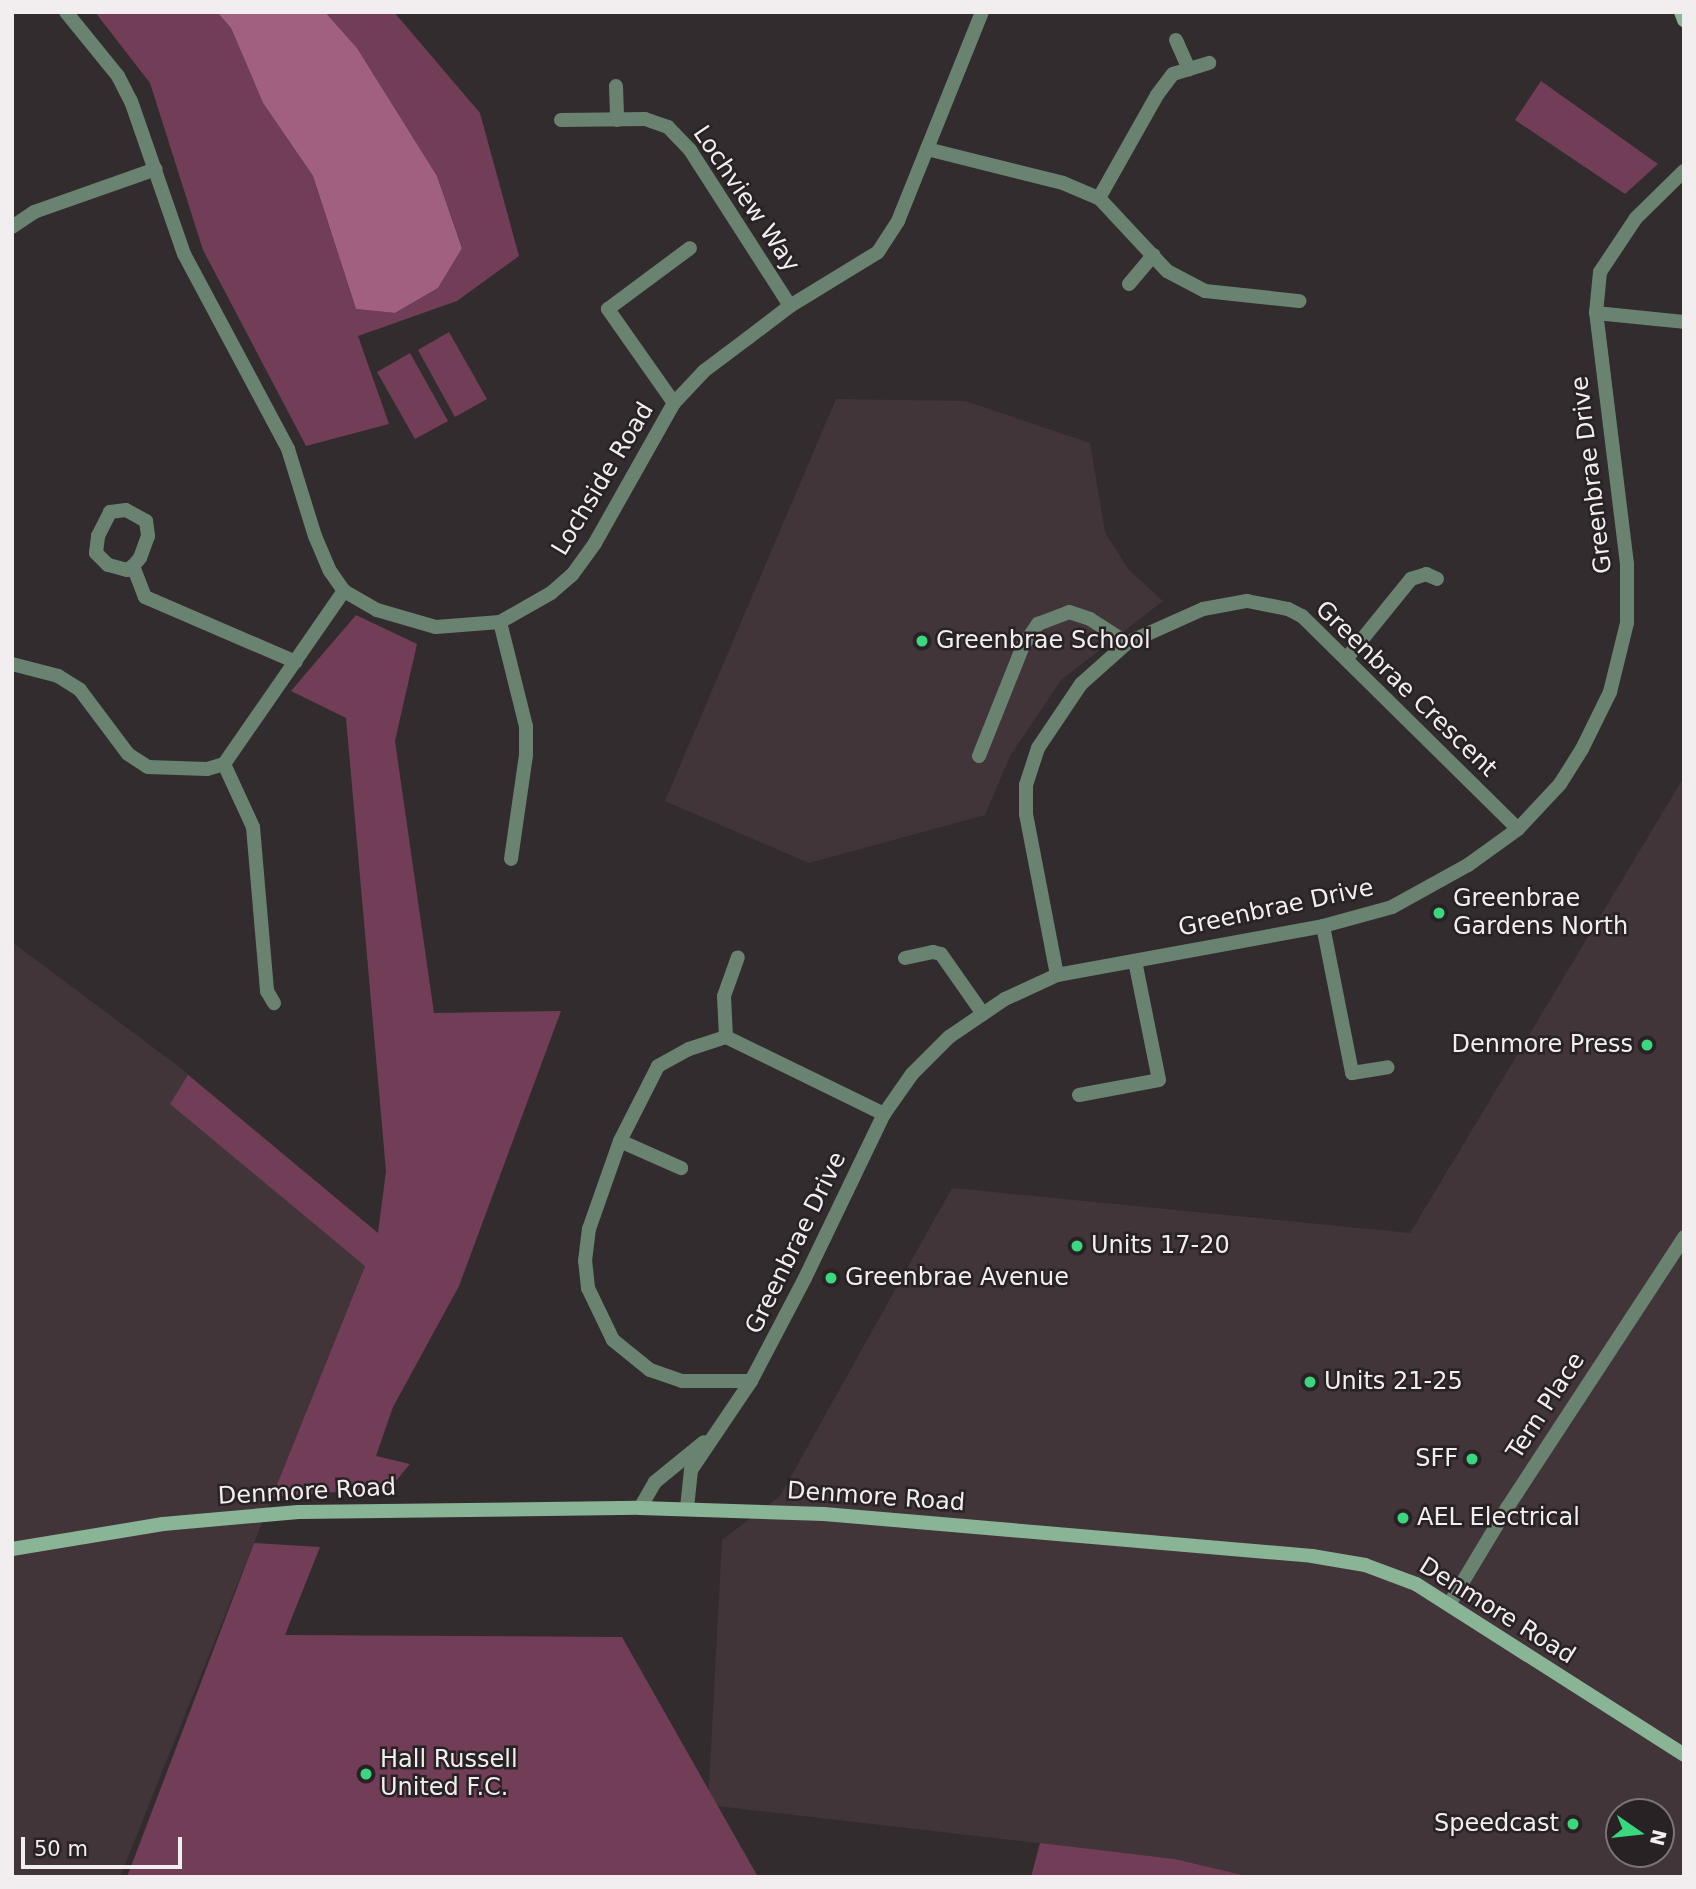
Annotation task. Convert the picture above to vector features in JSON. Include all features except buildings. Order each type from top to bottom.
[{"type":"street","name":"Lochside Road","points":[[66,12],[118,76],[141,121],[184,254],[288,449],[315,536],[330,571],[344,591],[377,610],[415,623],[471,627],[500,622],[528,609],[572,575],[595,543],[674,403],[704,371],[790,306],[878,252],[890,238],[982,12]]},
{"type":"street","points":[[1681,12],[1684,20]]},
{"type":"street","points":[[1176,40],[1189,69]]},
{"type":"street","points":[[1099,198],[1157,95],[1173,74],[1209,63]]},
{"type":"street","points":[[616,86],[617,120]]},
{"type":"street","name":"Lochview Way","points":[[561,120],[659,122],[673,132],[690,150],[790,306]]},
{"type":"street","points":[[927,149],[1063,183],[1099,198],[1167,271],[1205,292],[1299,301]]},
{"type":"street","points":[[12,227],[34,212],[156,169]]},
{"type":"street","name":"Greenbrae Drive","points":[[687,1508],[691,1470],[751,1381],[805,1279],[884,1114],[912,1074],[949,1037],[1005,999],[1056,975],[1324,926],[1392,907],[1468,865],[1518,829],[1560,784],[1582,750],[1610,692],[1627,623],[1627,564],[1596,313],[1600,272],[1636,218],[1684,171]]},
{"type":"street","points":[[674,403],[608,309],[690,248]]},
{"type":"street","points":[[1129,284],[1153,256]]},
{"type":"street","points":[[1596,313],[1684,322]]},
{"type":"street","points":[[127,510],[146,521],[148,537],[140,558],[133,566],[127,570],[108,565],[96,553],[98,536],[110,512],[127,510]]},
{"type":"street","points":[[133,566],[145,597],[296,662]]},
{"type":"street","points":[[1347,658],[1411,579],[1426,574],[1437,579]]},
{"type":"street","points":[[12,664],[58,676],[80,690],[128,754],[148,767],[190,771],[225,764],[344,591]]},
{"type":"street","name":"Greenbrae Crescent","points":[[1056,975],[1026,814],[1026,785],[1038,748],[1056,717],[1081,684],[1127,643],[1184,615],[1247,601],[1288,609],[1302,616],[1518,829]]},
{"type":"street","points":[[979,756],[1023,646],[1038,624],[1069,611],[1090,620],[1127,643]]},
{"type":"street","points":[[500,622],[526,726],[526,755],[511,859]]},
{"type":"street","points":[[225,764],[253,827],[267,991],[274,1003]]},
{"type":"street","points":[[1324,926],[1352,1073],[1388,1066]]},
{"type":"street","points":[[905,958],[933,952],[941,954],[982,1014]]},
{"type":"street","points":[[726,1037],[724,996],[738,957]]},
{"type":"street","points":[[1079,1095],[1159,1080],[1135,961]]},
{"type":"street","points":[[751,1381],[682,1381],[650,1370],[613,1340],[588,1288],[585,1261],[589,1229],[620,1141],[658,1066],[690,1049],[726,1037],[884,1114]]},
{"type":"street","points":[[620,1141],[681,1168]]},
{"type":"street","name":"Tern Place","points":[[1450,1603],[1507,1508],[1684,1237]]},
{"type":"street","name":"Greenbrae Drive","points":[[640,1508],[654,1482],[714,1433]]},
{"type":"street","name":"Denmore Road","points":[[12,1549],[163,1524],[298,1512],[687,1508],[824,1514],[1312,1556],[1382,1570],[1450,1603],[1682,1750]]},
{"type":"shaded area","points":[[95,12],[217,12],[231,28],[263,103],[313,176],[356,309],[395,313],[438,288],[462,247],[437,176],[357,48],[325,12],[394,12],[480,113],[519,256],[457,301],[358,336],[389,424],[306,446],[203,250],[150,83]]},
{"type":"shaded area","points":[[217,12],[325,12],[357,48],[437,176],[462,248],[438,288],[395,313],[356,309],[313,176],[263,103],[231,28]]},
{"type":"shaded area","points":[[1541,81],[1658,164],[1625,194],[1515,120]]},
{"type":"shaded area","points":[[449,332],[487,399],[455,417],[418,350]]},
{"type":"shaded area","points":[[410,353],[448,421],[415,439],[377,372]]},
{"type":"shaded area","name":"Greenbrae School","points":[[836,399],[965,401],[1090,443],[1105,532],[1128,569],[1163,601],[1061,680],[1010,756],[985,815],[809,863],[665,801]]},
{"type":"shaded area","points":[[356,615],[417,644],[395,741],[434,1013],[561,1011],[459,1286],[393,1407],[376,1456],[410,1464],[390,1488],[272,1497],[365,1266],[170,1104],[188,1075],[378,1233],[386,1171],[346,718],[291,691]]},
{"type":"shaded area","points":[[1684,777],[1684,1877],[1251,1877],[1175,1859],[708,1805],[722,1540],[780,1496],[952,1188],[1410,1233]]},
{"type":"shaded area","points":[[12,942],[182,1069],[378,1233],[120,1877],[12,1877]]},
{"type":"shaded area","points":[[254,1543],[320,1547],[285,1635],[622,1637],[758,1877],[127,1877]]},
{"type":"shaded area","points":[[1040,1843],[1175,1859],[1251,1877],[1031,1877]]},
{"type":"place","name":"Greenbrae School","points":[[922,641]]},
{"type":"place","name":"Greenbrae Gardens North","points":[[1439,913]]},
{"type":"place","name":"Denmore Press","points":[[1647,1045]]},
{"type":"place","name":"Units 17-20","points":[[1077,1246]]},
{"type":"place","name":"Greenbrae Avenue","points":[[831,1278]]},
{"type":"place","name":"Units 21-25","points":[[1310,1382]]},
{"type":"place","name":"SFF","points":[[1472,1459]]},
{"type":"place","name":"AEL Electrical","points":[[1403,1518]]},
{"type":"place","name":"Hall Russell United F.C.","points":[[366,1774]]},
{"type":"place","name":"Speedcast","points":[[1573,1824]]}]
